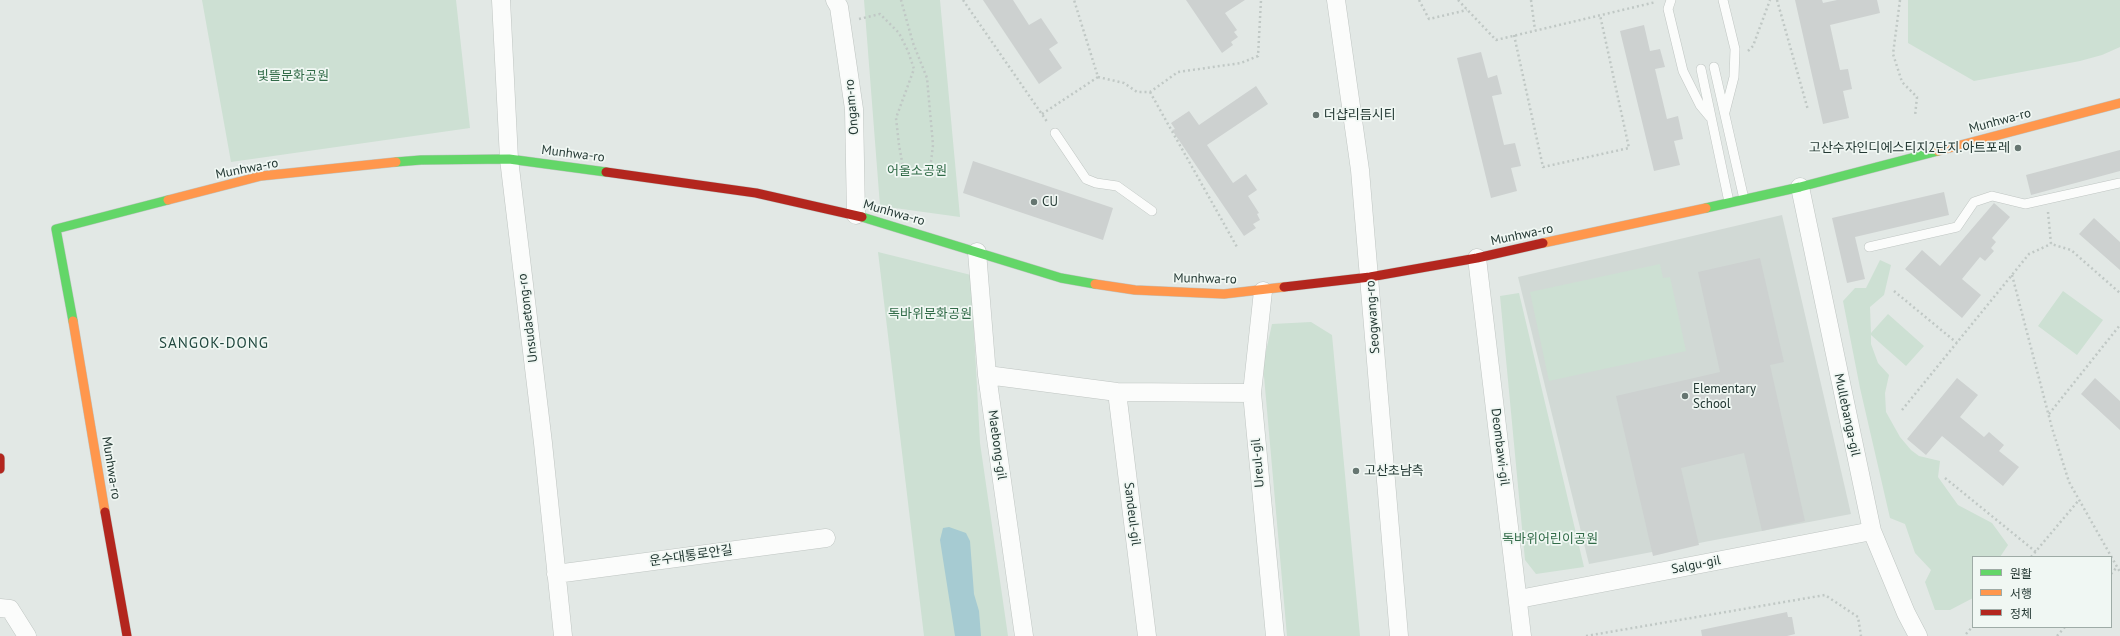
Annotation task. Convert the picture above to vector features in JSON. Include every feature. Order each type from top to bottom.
[{"type":"main road","name":"Munhwa-ro","points":[[126,636],[114,571],[89,408],[56,229],[261,176],[421,160],[510,159],[756,193],[856,215],[1061,278],[1135,290],[1224,294],[1263,291],[1370,277],[1477,258],[1800,187],[2120,103]]},
{"type":"main road","points":[[0,458],[0,469]]},
{"type":"street","name":"Unsudaetong-ro","points":[[501,0],[510,159],[563,636]]},
{"type":"street","name":"Ongam-ro","points":[[836,0],[839,7],[854,109],[856,215]]},
{"type":"street","name":"Seogwang-ro","points":[[1336,0],[1360,170],[1370,277],[1387,512],[1398,636]]},
{"type":"street","name":"Mullebanga-gil","points":[[1800,187],[1872,531],[1906,613],[1918,636]]},
{"type":"street","name":"Maebong-gil","points":[[977,252],[987,375],[1024,636]]},
{"type":"street","name":"Deombawi-gil","points":[[1477,258],[1519,599],[1522,636]]},
{"type":"street","name":"Ureul-gil","points":[[1263,291],[1252,393],[1275,636]]},
{"type":"street","points":[[987,375],[1117,392],[1252,393]]},
{"type":"street","name":"Sandeul-gil","points":[[1117,392],[1147,636]]},
{"type":"street","name":"Salgu-gil","points":[[1519,599],[1872,531]]},
{"type":"street","name":"운수대통로안길","points":[[556,574],[826,538]]},
{"type":"street","points":[[0,608],[10,609],[27,636]]},
{"type":"lane","points":[[1670,0],[1668,9],[1684,71],[1700,105],[1712,120]]},
{"type":"lane","points":[[1723,0],[1735,49],[1734,77],[1724,113]]},
{"type":"lane","points":[[1714,67],[1744,199]]},
{"type":"lane","points":[[1701,69],[1729,202]]},
{"type":"lane","points":[[1055,133],[1086,179],[1096,183],[1117,186],[1152,211]]},
{"type":"lane","points":[[1869,247],[1957,227],[1974,202],[1992,196],[2025,204],[2120,183]]},
{"type":"path","points":[[855,20],[880,14],[900,33],[914,69],[896,118],[903,167],[916,171],[930,170],[933,145],[927,78],[913,43],[901,0]]},
{"type":"path","points":[[963,0],[1055,133]]},
{"type":"path","points":[[1074,0],[1098,77]]},
{"type":"path","points":[[1042,114],[1098,77],[1124,83],[1137,92],[1150,92],[1178,72],[1241,63],[1258,56],[1261,0]]},
{"type":"path","points":[[1419,0],[1429,18],[1468,10]]},
{"type":"path","points":[[1458,0],[1496,40],[1657,2]]},
{"type":"path","points":[[1531,0],[1535,30]]},
{"type":"path","points":[[1734,69],[1753,46],[1770,0]]},
{"type":"path","points":[[1777,0],[1808,110]]},
{"type":"path","points":[[1900,0],[1893,54],[1902,82],[1917,97],[1915,116]]},
{"type":"path","points":[[1514,35],[1543,167],[1629,148],[1600,15]]},
{"type":"path","points":[[1150,92],[1237,247]]},
{"type":"path","points":[[2047,200],[2051,244]]},
{"type":"path","points":[[1902,410],[2029,254],[2051,244],[2071,250],[2120,293]]},
{"type":"path","points":[[2012,275],[2049,414],[2069,482],[2111,556]]},
{"type":"path","points":[[1894,291],[1957,343]]},
{"type":"path","points":[[2049,414],[2120,325]]},
{"type":"path","points":[[1945,478],[2036,552]]},
{"type":"path","points":[[2032,556],[2080,500]]},
{"type":"path","points":[[2112,558],[2120,572]]},
{"type":"path","points":[[2112,573],[2117,567]]},
{"type":"path","points":[[1586,636],[1825,595],[1858,617],[1861,636]]},
{"type":"path","points":[[1966,634],[1972,627]]},
{"type":"path","points":[[2058,636],[2064,628]]},
{"type":"shaded area","name":"Elementary School","points":[[1782,215],[1851,514],[1589,564],[1518,277]]},
{"type":"green space","name":"빛뜰문화공원","points":[[202,0],[456,0],[470,128],[231,162]]},
{"type":"green space","name":"어울소공원","points":[[864,0],[940,0],[960,217],[880,206]]},
{"type":"green space","points":[[1908,0],[2120,0],[2120,47],[2102,55],[2080,61],[1974,81],[1908,43]]},
{"type":"green space","name":"독바위문화공원","points":[[878,252],[971,275],[980,443],[1008,636],[924,636]]},
{"type":"green space","points":[[1880,260],[1891,265],[1884,295],[1870,307],[1871,333],[1888,314],[1924,346],[1906,366],[1871,335],[1871,344],[1878,363],[1889,375],[1885,393],[1886,412],[1900,437],[1911,450],[1919,456],[1940,461],[1938,477],[1958,505],[1992,523],[2008,545],[2001,556],[1972,556],[1972,599],[1950,610],[1935,610],[1925,582],[1931,570],[1915,553],[1905,524],[1890,518],[1860,388],[1843,301],[1855,288],[1866,288]]},
{"type":"green space","points":[[1660,264],[1663,278],[1670,277],[1686,351],[1549,381],[1530,292]]},
{"type":"green space","points":[[2063,291],[2103,320],[2077,355],[2038,326]]},
{"type":"green space","name":"독바위어린이공원","points":[[1519,293],[1584,567],[1536,574],[1525,560],[1500,296]]},
{"type":"green space","points":[[1311,322],[1332,335],[1360,636],[1287,636],[1263,365],[1272,324]]},
{"type":"water","points":[[949,527],[966,533],[970,541],[974,594],[979,611],[981,636],[955,636],[940,540],[943,528]]},
{"type":"building","points":[[983,0],[1013,0],[1029,25],[1041,18],[1058,43],[1049,49],[1062,68],[1039,84]]},
{"type":"building","points":[[1186,0],[1245,0],[1225,13],[1237,30],[1234,32],[1238,37],[1231,42],[1233,45],[1222,53]]},
{"type":"building","points":[[1795,0],[1822,0],[1823,3],[1837,0],[1877,0],[1880,13],[1830,25],[1840,70],[1848,69],[1852,89],[1843,91],[1849,118],[1823,124]]},
{"type":"building","points":[[1644,25],[1650,51],[1660,49],[1665,67],[1655,69],[1667,119],[1678,116],[1683,139],[1674,141],[1680,165],[1654,171],[1620,31]]},
{"type":"building","points":[[1481,52],[1488,78],[1497,75],[1502,94],[1492,96],[1504,145],[1515,143],[1521,166],[1511,168],[1517,191],[1491,198],[1457,58]]},
{"type":"building","points":[[1256,86],[1268,104],[1207,145],[1233,183],[1246,174],[1257,190],[1248,196],[1259,213],[1257,214],[1260,220],[1253,224],[1256,228],[1244,236],[1172,130],[1175,129],[1171,123],[1189,111],[1199,125]]},
{"type":"building","points":[[2120,150],[2120,171],[2031,195],[2026,175]]},
{"type":"building","points":[[973,161],[1113,208],[1103,240],[963,193]]},
{"type":"building","points":[[1944,192],[1949,215],[1855,237],[1865,279],[1847,283],[1832,218]]},
{"type":"building","points":[[1994,203],[2010,217],[1992,238],[1996,242],[1991,248],[1994,251],[1985,261],[1980,257],[1962,279],[1981,295],[1962,318],[1905,269],[1922,250],[1940,266]]},
{"type":"building","points":[[2094,218],[2120,242],[2120,270],[2079,234]]},
{"type":"building","points":[[1760,258],[1784,362],[1770,365],[1805,521],[1762,531],[1744,453],[1681,468],[1699,545],[1653,556],[1616,396],[1720,372],[1698,272]]},
{"type":"building","points":[[1957,378],[1978,395],[1960,417],[1984,437],[1989,432],[2004,445],[1999,451],[2019,467],[2003,486],[1942,436],[1926,455],[1907,439]]},
{"type":"building","points":[[2095,378],[2120,401],[2120,430],[2081,394]]},
{"type":"building","points":[[1787,612],[1788,617],[1792,617],[1795,634],[1787,636],[1702,636],[1701,630]]},
{"type":"traffic: fast","points":[[1706,208],[1800,187],[1938,151]]},
{"type":"traffic: fast","points":[[396,162],[421,160],[509,159],[606,172]]},
{"type":"traffic: fast","points":[[73,321],[56,229],[168,200]]},
{"type":"traffic: fast","points":[[862,217],[1061,278],[1095,284]]},
{"type":"traffic: slow","points":[[1938,151],[2120,103]]},
{"type":"traffic: slow","points":[[168,200],[261,176],[396,162]]},
{"type":"traffic: slow","points":[[1543,243],[1706,208]]},
{"type":"traffic: slow","points":[[1095,284],[1135,290],[1224,294],[1284,287]]},
{"type":"traffic: slow","points":[[73,321],[105,512]]},
{"type":"traffic: jam","points":[[606,172],[756,193],[862,217]]},
{"type":"traffic: jam","points":[[1284,287],[1370,277],[1477,258],[1543,243]]},
{"type":"traffic: jam","points":[[0,458],[0,469]]},
{"type":"traffic: jam","points":[[105,512],[127,636]]},
{"type":"place","name":"더샵리듬시티","points":[[1316,115]]},
{"type":"place","name":"고산수자인디에스티지2단지.아트포레","points":[[2018,148]]},
{"type":"place","name":"CU","points":[[1034,202]]},
{"type":"place","name":"Elementary School","points":[[1685,396]]},
{"type":"place","name":"고산초남측","points":[[1356,471]]},
{"type":"district","name":"SANGOK-DONG","points":[[214,344]]}]
